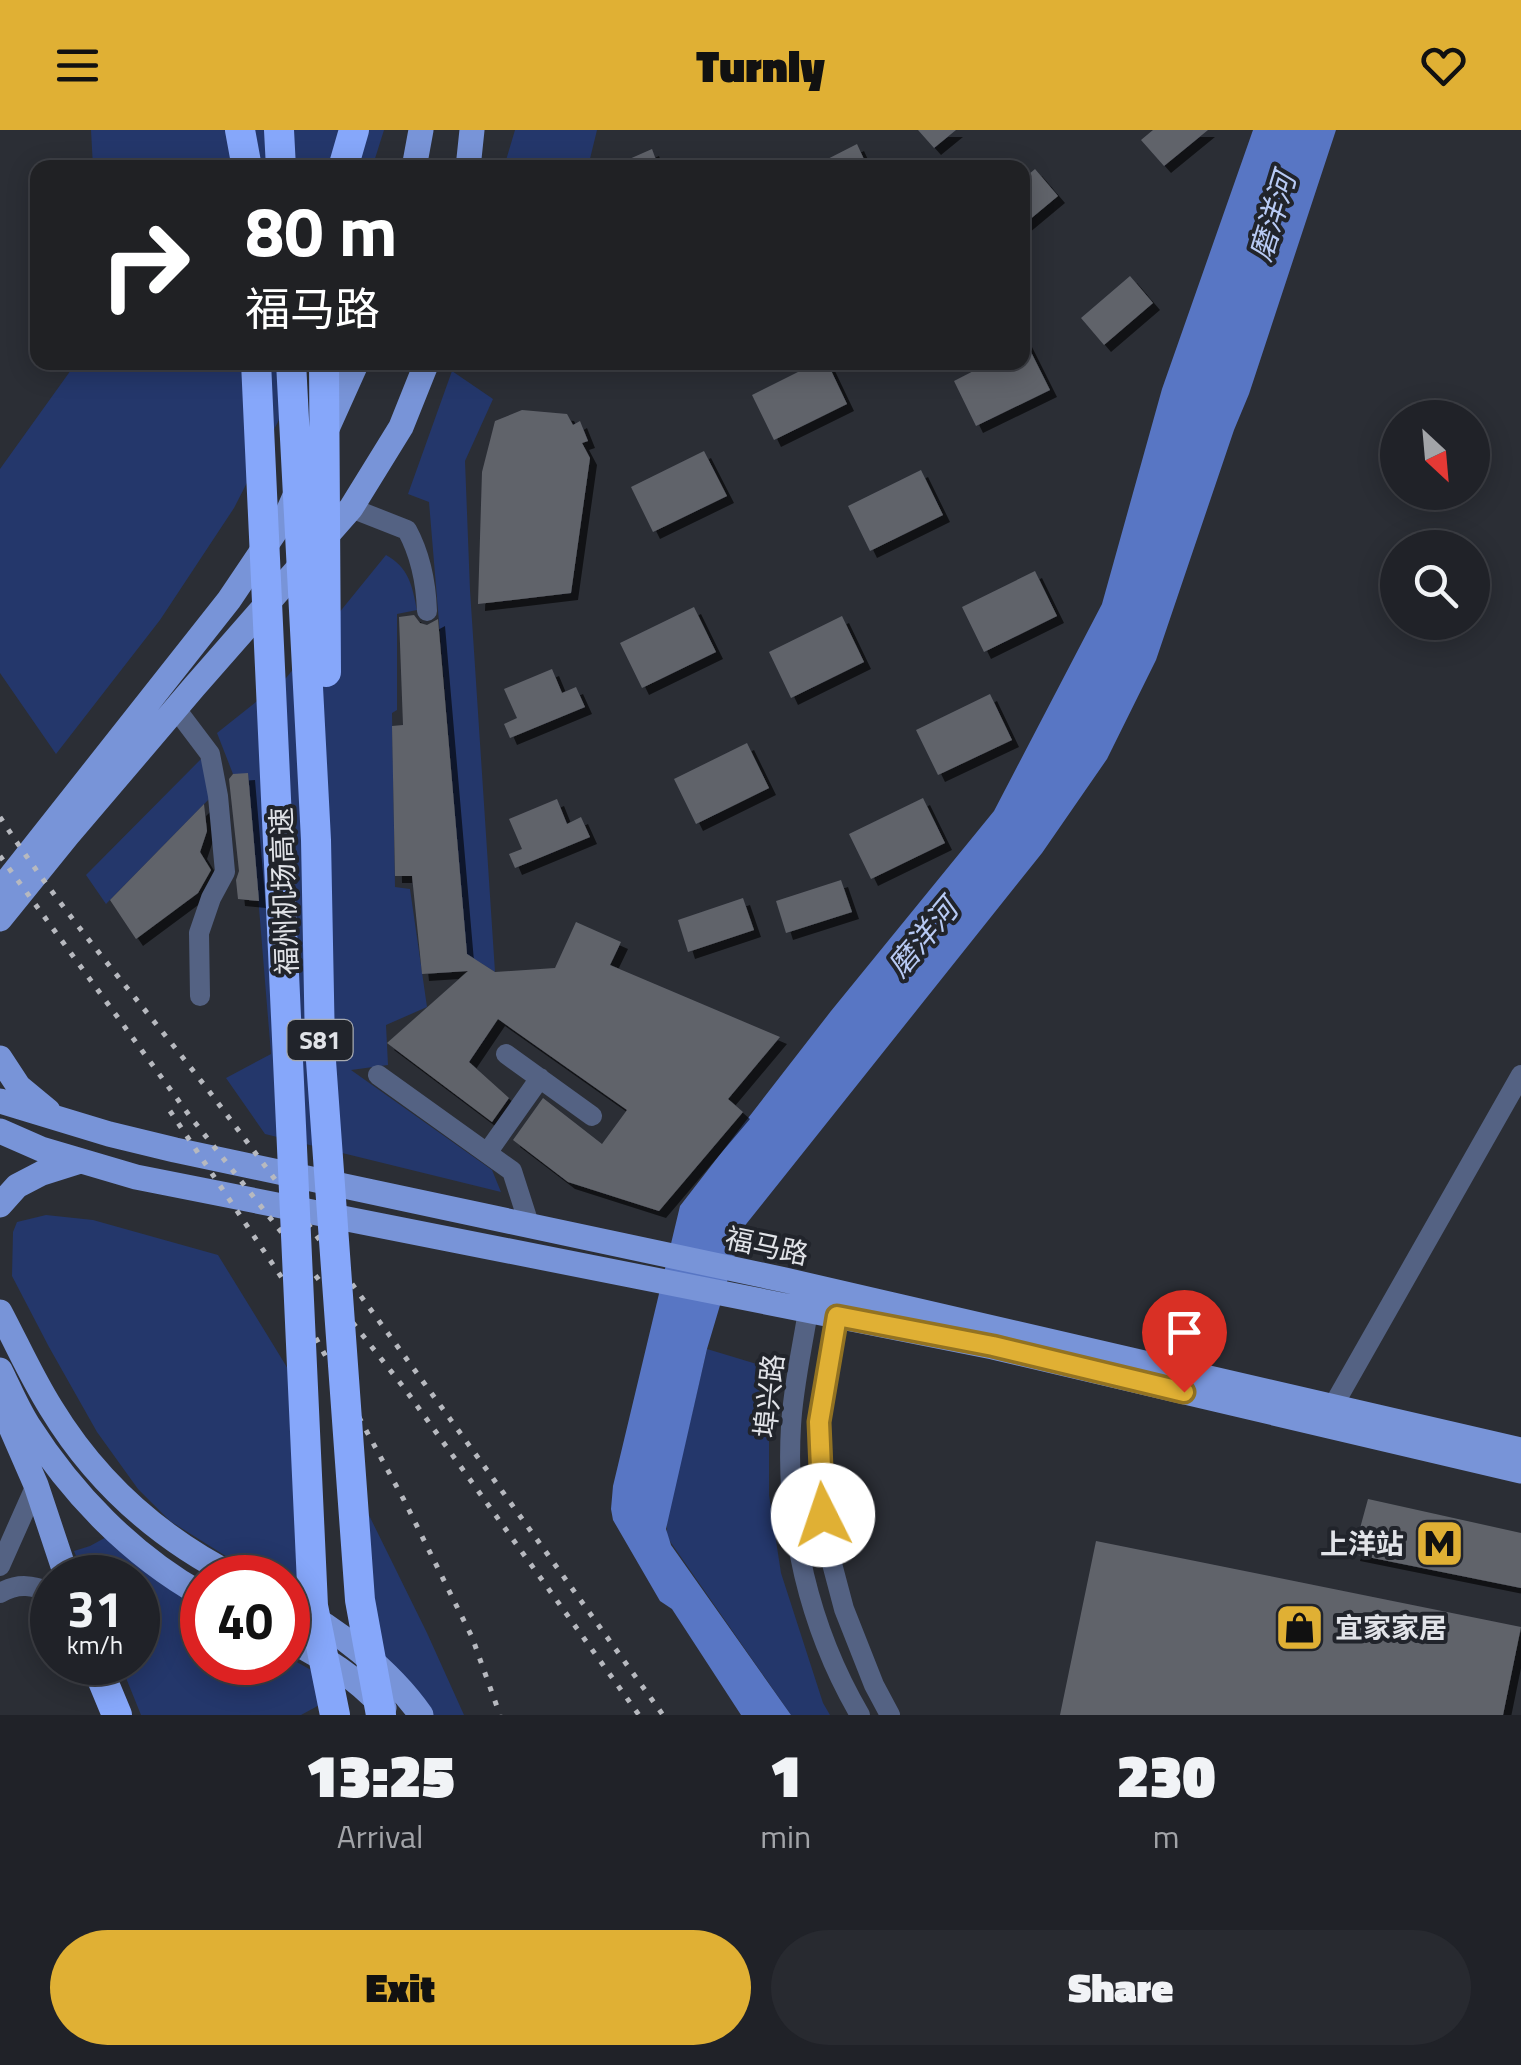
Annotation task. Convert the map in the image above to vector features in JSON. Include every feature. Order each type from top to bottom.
[{"type":"highway","points":[[243,130],[246,160]]},
{"type":"highway","points":[[279,130],[280,160]]},
{"type":"highway","points":[[345,160],[354,130]]},
{"type":"highway","name":"福州机场高速","points":[[256,370],[313,1606],[336,1715]]},
{"type":"highway","name":"福州机场高速","points":[[291,370],[316,840],[320,1048],[360,1600],[380,1715]]},
{"type":"highway","points":[[316,840],[326,699],[324,370]]},
{"type":"highway","points":[[104,1685],[118,1715]]},
{"type":"main road","points":[[415,160],[421,130]]},
{"type":"main road","points":[[469,160],[472,130]]},
{"type":"main road","points":[[0,890],[230,600],[286,514],[353,370]]},
{"type":"main road","points":[[0,919],[351,508],[401,427],[424,370]]},
{"type":"main road","points":[[0,1058],[19,1087],[60,1120]]},
{"type":"main road","name":"福马路","points":[[0,1101],[175,1150],[744,1272],[1521,1450]]},
{"type":"main road","name":"福马路","points":[[0,1131],[40,1149],[136,1177],[993,1346],[1521,1471]]},
{"type":"main road","points":[[0,1205],[16,1186],[80,1160]]},
{"type":"main road","points":[[0,1312],[50,1408],[84,1456],[124,1501],[197,1555]]},
{"type":"main road","points":[[0,1370],[26,1422],[62,1474],[102,1519],[147,1559],[180,1581]]},
{"type":"main road","points":[[0,1402],[36,1485],[59,1555]]},
{"type":"main road","points":[[310,1617],[380,1670],[422,1715]]},
{"type":"main road","points":[[310,1652],[364,1686],[391,1715]]},
{"type":"main road","points":[[101,1685],[109,1715]]},
{"type":"street","points":[[351,508],[407,530],[416,548],[427,611]]},
{"type":"street","points":[[176,709],[210,754],[225,872],[199,934],[200,996]]},
{"type":"street","points":[[506,1054],[592,1116]]},
{"type":"street","points":[[378,1075],[512,1171],[530,1227]]},
{"type":"street","points":[[1332,1406],[1521,1075]]},
{"type":"street","points":[[487,1153],[540,1078]]},
{"type":"street","name":"埠兴路","points":[[808,1311],[791,1423],[790,1497],[816,1618],[860,1715]]},
{"type":"street","name":"埠兴路","points":[[837,1316],[819,1422],[820,1490],[826,1540],[844,1609],[890,1715]]},
{"type":"street","points":[[0,1566],[36,1485]]},
{"type":"street","points":[[0,1592],[12,1585],[30,1585]]},
{"type":"shaded area","points":[[91,130],[384,130],[375,160],[93,160]]},
{"type":"shaded area","points":[[515,130],[597,130],[590,160],[506,160]]},
{"type":"shaded area","points":[[71,370],[304,370],[234,508],[160,620],[56,754],[0,673],[0,469]]},
{"type":"shaded area","points":[[452,371],[493,399],[465,461],[495,972],[479,962],[468,971],[429,502],[408,494]]},
{"type":"shaded area","points":[[386,555],[408,578],[417,610],[397,614],[397,710],[392,713],[395,887],[410,889],[427,1007],[386,1025],[388,1065],[351,1070],[492,1170],[501,1192],[265,1134],[226,1078],[271,1054],[248,774],[233,774],[217,733],[286,678]]},
{"type":"shaded area","points":[[201,759],[212,796],[106,904],[86,875]]},
{"type":"shaded area","points":[[46,1215],[93,1220],[218,1255],[296,1382],[299,1555],[224,1555],[170,1521],[138,1489],[97,1432],[12,1276],[13,1232],[17,1222]]},
{"type":"shaded area","points":[[707,1349],[760,1365],[769,1417],[769,1495],[781,1573],[830,1715],[791,1715],[667,1537],[667,1520]]},
{"type":"shaded area","points":[[363,1503],[464,1715],[421,1715],[378,1662]]},
{"type":"shaded area","points":[[110,1535],[132,1555],[76,1555],[74,1551]]},
{"type":"shaded area","points":[[160,1581],[180,1595],[180,1685],[310,1685],[310,1669],[325,1702],[301,1715],[141,1715],[129,1685],[160,1685]]},
{"type":"water","name":"磨洋河","points":[[1253,130],[1336,130],[1156,660],[1107,759],[1042,853],[743,1228],[707,1349],[666,1529],[671,1545],[791,1715],[741,1715],[672,1609],[660,1601],[613,1520],[611,1509],[613,1486],[680,1206],[831,1011],[994,811],[1102,604],[1162,389]]},
{"type":"building","points":[[918,130],[956,130],[934,148]]},
{"type":"building","points":[[1153,130],[1208,130],[1164,166],[1141,140]]},
{"type":"building","points":[[857,144],[864,160],[826,160]]},
{"type":"building","points":[[652,149],[656,160],[627,160]]},
{"type":"building","points":[[1035,169],[1058,196],[1030,219],[1030,173]]},
{"type":"building","points":[[1130,276],[1153,303],[1104,345],[1081,318]]},
{"type":"building","points":[[1030,350],[1050,390],[976,426],[954,381],[975,370],[1030,370]]},
{"type":"building","points":[[802,370],[831,370],[847,404],[774,440],[752,395]]},
{"type":"building","points":[[522,410],[567,414],[573,425],[580,421],[588,441],[582,443],[590,458],[571,593],[478,604],[482,472],[495,421]]},
{"type":"building","points":[[704,451],[727,496],[653,532],[631,487]]},
{"type":"building","points":[[921,470],[943,515],[870,551],[848,506]]},
{"type":"building","points":[[1035,571],[1057,616],[984,652],[962,607]]},
{"type":"building","points":[[694,607],[716,652],[642,688],[620,643]]},
{"type":"building","points":[[414,615],[427,625],[438,619],[467,954],[495,972],[555,968],[576,922],[621,942],[610,965],[780,1037],[728,1099],[743,1112],[659,1211],[568,1182],[513,1140],[543,1098],[602,1144],[627,1110],[498,1019],[469,1062],[509,1098],[492,1122],[387,1043],[468,971],[422,974],[412,876],[395,876],[392,726],[403,725],[399,617]]},
{"type":"building","points":[[842,616],[864,662],[791,698],[769,652]]},
{"type":"building","points":[[552,669],[562,693],[576,687],[585,707],[510,738],[504,724],[517,718],[504,689]]},
{"type":"building","points":[[990,694],[1012,740],[938,775],[916,730]]},
{"type":"building","points":[[747,743],[769,788],[696,824],[674,779]]},
{"type":"building","points":[[248,773],[259,901],[238,899],[236,880],[239,871],[229,779],[233,774]]},
{"type":"building","points":[[923,798],[945,843],[871,879],[849,834]]},
{"type":"building","points":[[557,799],[567,824],[581,817],[590,837],[515,868],[509,854],[522,849],[509,819]]},
{"type":"building","points":[[204,804],[207,831],[200,852],[211,870],[198,893],[136,939],[110,900]]},
{"type":"building","points":[[841,880],[852,912],[786,933],[776,901]]},
{"type":"building","points":[[743,898],[754,930],[688,952],[678,920]]},
{"type":"building","name":"上洋站","points":[[1368,1499],[1521,1533],[1521,1588],[1353,1554]]},
{"type":"building","name":"宜家家居","points":[[1096,1541],[1521,1627],[1503,1715],[1060,1715]]},
{"type":"railway","points":[[0,817],[52,892],[277,1182],[663,1715]]},
{"type":"railway","points":[[0,856],[189,1115],[405,1389],[639,1715]]},
{"type":"railway","points":[[170,1111],[288,1287],[404,1500],[472,1637],[500,1715]]},
{"type":"place","name":"上洋站","points":[[1439,1544]]},
{"type":"place","name":"宜家家居","points":[[1300,1628]]},
{"type":"route","points":[[823,1515],[819,1422],[837,1316],[993,1346],[1184,1392]]}]
